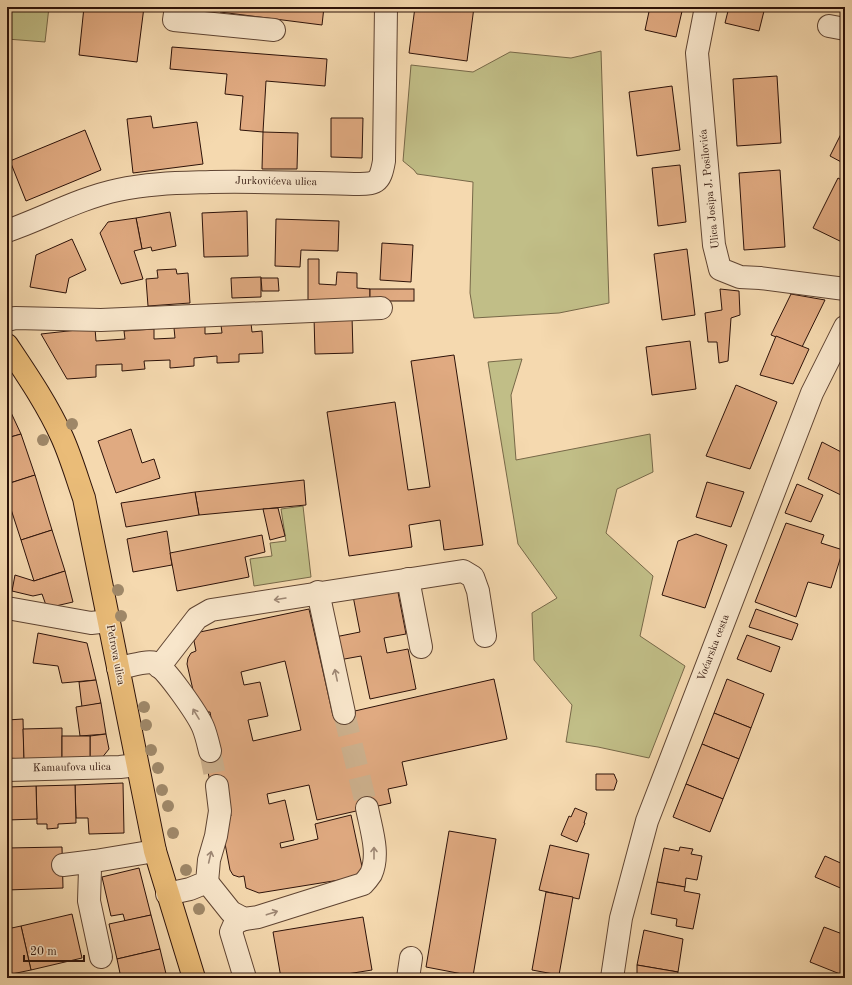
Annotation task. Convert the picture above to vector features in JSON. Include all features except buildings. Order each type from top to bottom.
[{"type":"main road","name":"Petrova ulica","points":[[7,345],[35,387],[62,437],[84,498],[155,851],[194,978]]},
{"type":"street","points":[[176,7],[174,20],[274,30]]},
{"type":"street","name":"Jurkovićeva ulica","points":[[7,231],[79,202],[116,190],[142,185],[230,182],[367,184],[375,182],[381,177],[384,161],[386,7]]},
{"type":"street","name":"Ulica Josipa J. Posilovića","points":[[706,7],[697,53],[714,245],[720,269],[740,277],[760,278],[845,289]]},
{"type":"street","points":[[7,320],[15,318],[101,320],[381,308]]},
{"type":"street","name":"Voćarska cesta","points":[[612,978],[621,918],[647,821],[812,393],[843,336]]},
{"type":"street","points":[[160,667],[198,618],[211,610],[463,570],[473,577],[478,590],[485,636]]},
{"type":"street","points":[[408,578],[421,647]]},
{"type":"street","points":[[318,592],[344,713]]},
{"type":"street","points":[[7,608],[92,623],[109,621]]},
{"type":"street","points":[[118,668],[147,663],[155,663],[160,667],[190,704],[203,726],[210,750]]},
{"type":"street","name":"Kamaufova ulica","points":[[7,770],[120,767],[137,765]]},
{"type":"street","points":[[217,786],[220,811],[216,836],[209,860],[207,882],[231,912],[244,919]]},
{"type":"street","points":[[245,978],[231,932],[235,923],[244,919],[258,917],[363,884],[371,874],[375,855],[367,808]]},
{"type":"street","points":[[63,865],[155,851]]},
{"type":"street","points":[[95,861],[91,864],[90,869],[89,901],[101,957]]},
{"type":"street","points":[[168,894],[190,889],[207,882]]},
{"type":"shaded area","points":[[7,7],[49,7],[45,42],[7,39]]},
{"type":"shaded area","points":[[601,51],[609,303],[559,313],[474,318],[470,293],[473,182],[417,174],[403,161],[411,65],[473,72],[510,52],[571,58]]},
{"type":"shaded area","points":[[522,359],[511,395],[516,460],[650,434],[653,472],[617,489],[606,533],[653,576],[640,636],[685,666],[649,758],[566,742],[572,705],[534,660],[532,613],[557,598],[518,544],[488,362]]},
{"type":"shaded area","points":[[303,506],[311,577],[254,586],[250,559],[272,556],[270,543],[286,541],[281,509]]},
{"type":"tunnel","points":[[344,713],[367,808]]},
{"type":"tunnel","points":[[210,751],[217,786]]}]
